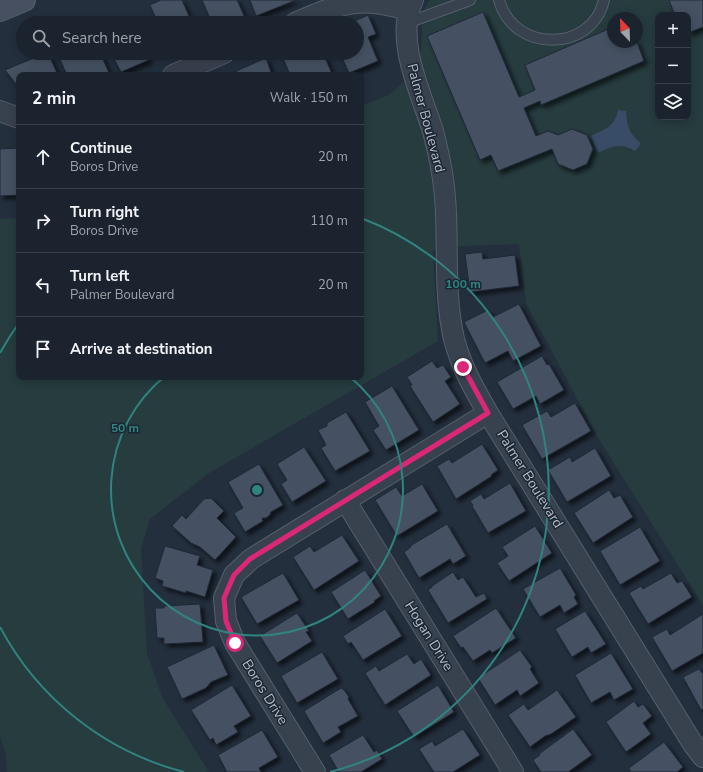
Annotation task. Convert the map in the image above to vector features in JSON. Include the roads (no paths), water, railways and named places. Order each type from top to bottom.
[{"type":"street","points":[[0,10],[24,0]]},
{"type":"street","points":[[311,16],[329,8],[352,2],[374,3],[409,11]]},
{"type":"street","name":"Palmer Boulevard","points":[[409,11],[406,38],[412,68],[433,133],[441,168],[446,204],[448,302],[454,338],[463,367],[488,413],[693,744],[703,757]]},
{"type":"street","points":[[180,72],[208,60]]},
{"type":"street","points":[[0,111],[16,117]]},
{"type":"street","name":"Boros Drive","points":[[315,772],[235,643],[226,621],[224,598],[234,575],[250,559],[488,413]]},
{"type":"street","name":"Hogan Drive","points":[[345,500],[513,772]]},
{"type":"lane","points":[[409,11],[470,0]]},
{"type":"lane","points":[[499,0],[501,8],[511,23],[525,34],[543,40],[561,40],[579,33],[593,22],[603,6],[604,0]]},
{"type":"water","points":[[618,110],[626,111],[629,129],[641,144],[635,151],[630,148],[616,146],[598,153],[591,136],[609,127],[617,116]]}]
